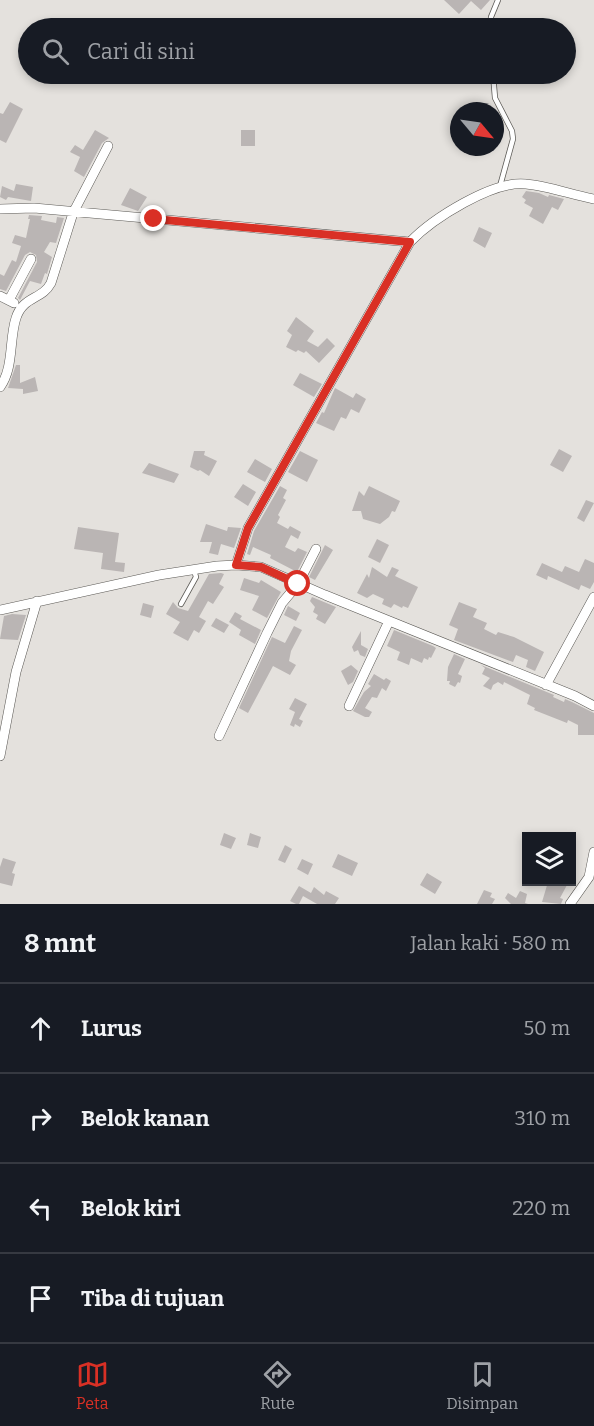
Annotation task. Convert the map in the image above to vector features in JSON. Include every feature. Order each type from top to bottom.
[{"type":"street","points":[[0,387],[6,376],[16,318],[27,300],[47,290],[51,283],[73,213],[108,147]]},
{"type":"street","points":[[236,565],[248,528],[410,242],[421,231],[469,201],[500,186],[525,183],[594,199]]},
{"type":"street","points":[[0,209],[34,208],[410,242]]},
{"type":"street","points":[[21,307],[4,298],[30,259]]},
{"type":"street","points":[[219,736],[252,661],[282,603],[298,584],[316,549]]},
{"type":"street","points":[[0,610],[159,575],[236,565],[261,567],[594,706]]},
{"type":"street","points":[[546,685],[594,597]]},
{"type":"street","points":[[0,756],[16,672],[37,601]]},
{"type":"street","points":[[350,706],[389,621]]},
{"type":"street","points":[[570,904],[589,877],[594,852]]},
{"type":"lane","points":[[491,18],[498,0]]},
{"type":"lane","points":[[494,84],[495,98],[512,131],[513,139],[500,186]]},
{"type":"lane","points":[[181,604],[194,581],[194,570]]},
{"type":"building","points":[[444,0],[490,0],[481,10],[471,1],[459,14]]},
{"type":"building","points":[[10,102],[23,109],[6,143],[0,140],[0,113],[3,114]]},
{"type":"building","points":[[95,130],[109,138],[102,143],[84,177],[74,171],[80,157],[70,152],[75,145],[83,150]]},
{"type":"building","points":[[241,130],[255,130],[255,146],[241,146]]},
{"type":"building","points":[[16,184],[33,187],[31,201],[8,197],[6,200],[0,197],[2,186],[14,191]]},
{"type":"building","points":[[130,188],[147,197],[138,211],[121,205]]},
{"type":"building","points":[[526,191],[564,199],[558,210],[552,207],[543,224],[529,216],[533,208],[524,203],[526,200],[522,197]]},
{"type":"building","points":[[29,215],[42,216],[41,220],[56,223],[57,217],[64,218],[56,243],[50,242],[44,252],[52,257],[47,274],[45,273],[41,284],[30,281],[20,300],[18,298],[37,262],[36,255],[30,252],[25,255],[6,291],[0,289],[0,274],[4,276],[12,260],[16,262],[21,246],[12,243],[15,235],[26,238]]},
{"type":"building","points":[[479,227],[492,233],[485,248],[473,241]]},
{"type":"building","points":[[296,317],[314,331],[307,341],[318,347],[327,338],[335,346],[319,363],[306,351],[296,352],[286,347],[292,335],[287,331]]},
{"type":"building","points":[[16,365],[20,365],[20,383],[35,377],[38,391],[23,394],[23,389],[8,388]]},
{"type":"building","points":[[300,373],[322,384],[314,397],[293,385]]},
{"type":"building","points":[[335,388],[353,398],[356,393],[366,399],[359,413],[351,409],[346,419],[341,417],[334,431],[316,423],[322,412],[324,413]]},
{"type":"building","points":[[559,449],[572,456],[563,472],[550,465]]},
{"type":"building","points":[[194,451],[205,451],[204,455],[217,461],[209,476],[190,467]]},
{"type":"building","points":[[300,451],[318,460],[307,482],[288,472]]},
{"type":"building","points":[[255,459],[272,469],[265,482],[247,472]]},
{"type":"building","points":[[149,463],[179,474],[174,483],[142,473]]},
{"type":"building","points":[[243,484],[256,492],[248,506],[234,497]]},
{"type":"building","points":[[280,486],[287,490],[283,498],[286,500],[278,515],[280,517],[277,523],[301,532],[298,539],[291,535],[285,547],[295,552],[298,548],[307,552],[297,572],[270,558],[271,555],[253,547],[250,555],[247,554],[254,531]]},
{"type":"building","points":[[369,486],[400,501],[395,512],[392,511],[389,517],[380,524],[363,519],[361,511],[352,511],[359,491],[364,496]]},
{"type":"building","points":[[586,500],[594,503],[584,522],[577,518]]},
{"type":"building","points":[[206,524],[227,531],[228,527],[241,528],[234,548],[221,544],[218,555],[209,553],[212,542],[200,542]]},
{"type":"building","points":[[78,527],[119,533],[115,562],[125,563],[124,572],[101,569],[103,553],[74,549]]},
{"type":"building","points":[[377,539],[389,545],[380,563],[368,557]]},
{"type":"building","points":[[325,545],[333,550],[315,580],[309,577]]},
{"type":"building","points":[[585,559],[594,563],[594,582],[590,589],[581,585],[579,590],[548,576],[547,580],[536,575],[542,563],[562,572],[565,566],[579,572]]},
{"type":"building","points":[[372,567],[387,577],[392,567],[399,570],[395,576],[418,587],[408,608],[394,604],[391,608],[382,604],[384,599],[373,594],[367,598],[357,593],[367,574],[369,578]]},
{"type":"building","points":[[209,574],[224,574],[219,584],[224,587],[213,604],[208,601],[199,617],[206,621],[199,633],[194,630],[188,641],[173,633],[180,622],[166,614],[173,602],[178,608],[188,611]]},
{"type":"building","points":[[244,578],[259,583],[261,580],[281,592],[267,618],[252,610],[259,596],[240,590]]},
{"type":"building","points":[[312,597],[336,607],[325,624],[316,619],[318,615],[313,612],[315,607],[310,601]]},
{"type":"building","points":[[459,602],[477,609],[473,617],[487,623],[484,629],[496,635],[498,632],[514,637],[544,652],[535,671],[526,667],[528,660],[516,655],[513,662],[454,640],[458,629],[449,625]]},
{"type":"building","points":[[143,603],[154,606],[151,618],[140,615]]},
{"type":"building","points":[[288,606],[300,613],[296,621],[284,615]]},
{"type":"building","points":[[235,612],[242,616],[240,619],[261,630],[255,644],[239,635],[241,630],[229,622]]},
{"type":"building","points":[[26,615],[18,640],[0,639],[4,616]]},
{"type":"building","points":[[216,618],[229,625],[224,633],[211,626]]},
{"type":"building","points":[[294,626],[302,630],[291,651],[289,661],[296,665],[290,675],[273,666],[248,713],[239,708],[272,637],[285,643]]},
{"type":"building","points":[[394,630],[436,648],[431,658],[429,657],[428,660],[424,658],[422,663],[411,658],[409,665],[397,660],[400,652],[387,646]]},
{"type":"building","points":[[361,631],[361,645],[368,649],[365,657],[360,655],[358,650],[354,652],[352,647]]},
{"type":"building","points":[[454,654],[465,659],[458,674],[462,676],[460,683],[458,682],[455,687],[447,681],[448,667]]},
{"type":"building","points":[[351,665],[358,671],[353,682],[348,685],[341,671]]},
{"type":"building","points":[[481,665],[594,713],[594,735],[578,735],[578,725],[534,710],[535,708],[527,704],[530,695],[504,682],[503,685],[498,682],[493,685],[491,690],[483,686],[490,678],[482,674],[485,668]]},
{"type":"building","points":[[374,674],[391,681],[386,691],[382,688],[377,698],[372,697],[365,708],[372,712],[369,717],[365,717],[353,711],[364,692],[371,686],[368,684]]},
{"type":"building","points":[[295,698],[307,704],[299,719],[303,721],[300,727],[295,724],[294,727],[290,725],[295,712],[289,709]]},
{"type":"building","points":[[224,833],[236,838],[231,849],[220,845]]},
{"type":"building","points":[[250,833],[261,837],[258,848],[247,845]]},
{"type":"building","points":[[285,845],[292,849],[285,863],[278,860]]},
{"type":"building","points":[[338,854],[358,863],[352,876],[332,867]]},
{"type":"building","points":[[3,858],[16,862],[12,873],[15,874],[12,886],[0,883],[0,867]]},
{"type":"building","points":[[302,859],[313,864],[308,875],[297,869]]},
{"type":"building","points":[[427,873],[442,882],[435,894],[420,885]]},
{"type":"building","points":[[299,886],[311,893],[314,887],[324,895],[326,891],[339,898],[335,904],[317,904],[303,896],[299,904],[296,904],[290,901]]},
{"type":"building","points":[[547,886],[566,886],[560,898],[563,899],[561,904],[542,902]]},
{"type":"building","points":[[484,890],[492,893],[490,897],[495,899],[492,904],[477,904]]},
{"type":"building","points":[[520,891],[527,894],[525,903],[528,904],[511,904],[505,898],[508,893],[516,898]]},
{"type":"route","points":[[154,219],[410,242],[248,528],[236,565],[261,567],[298,584]]}]
